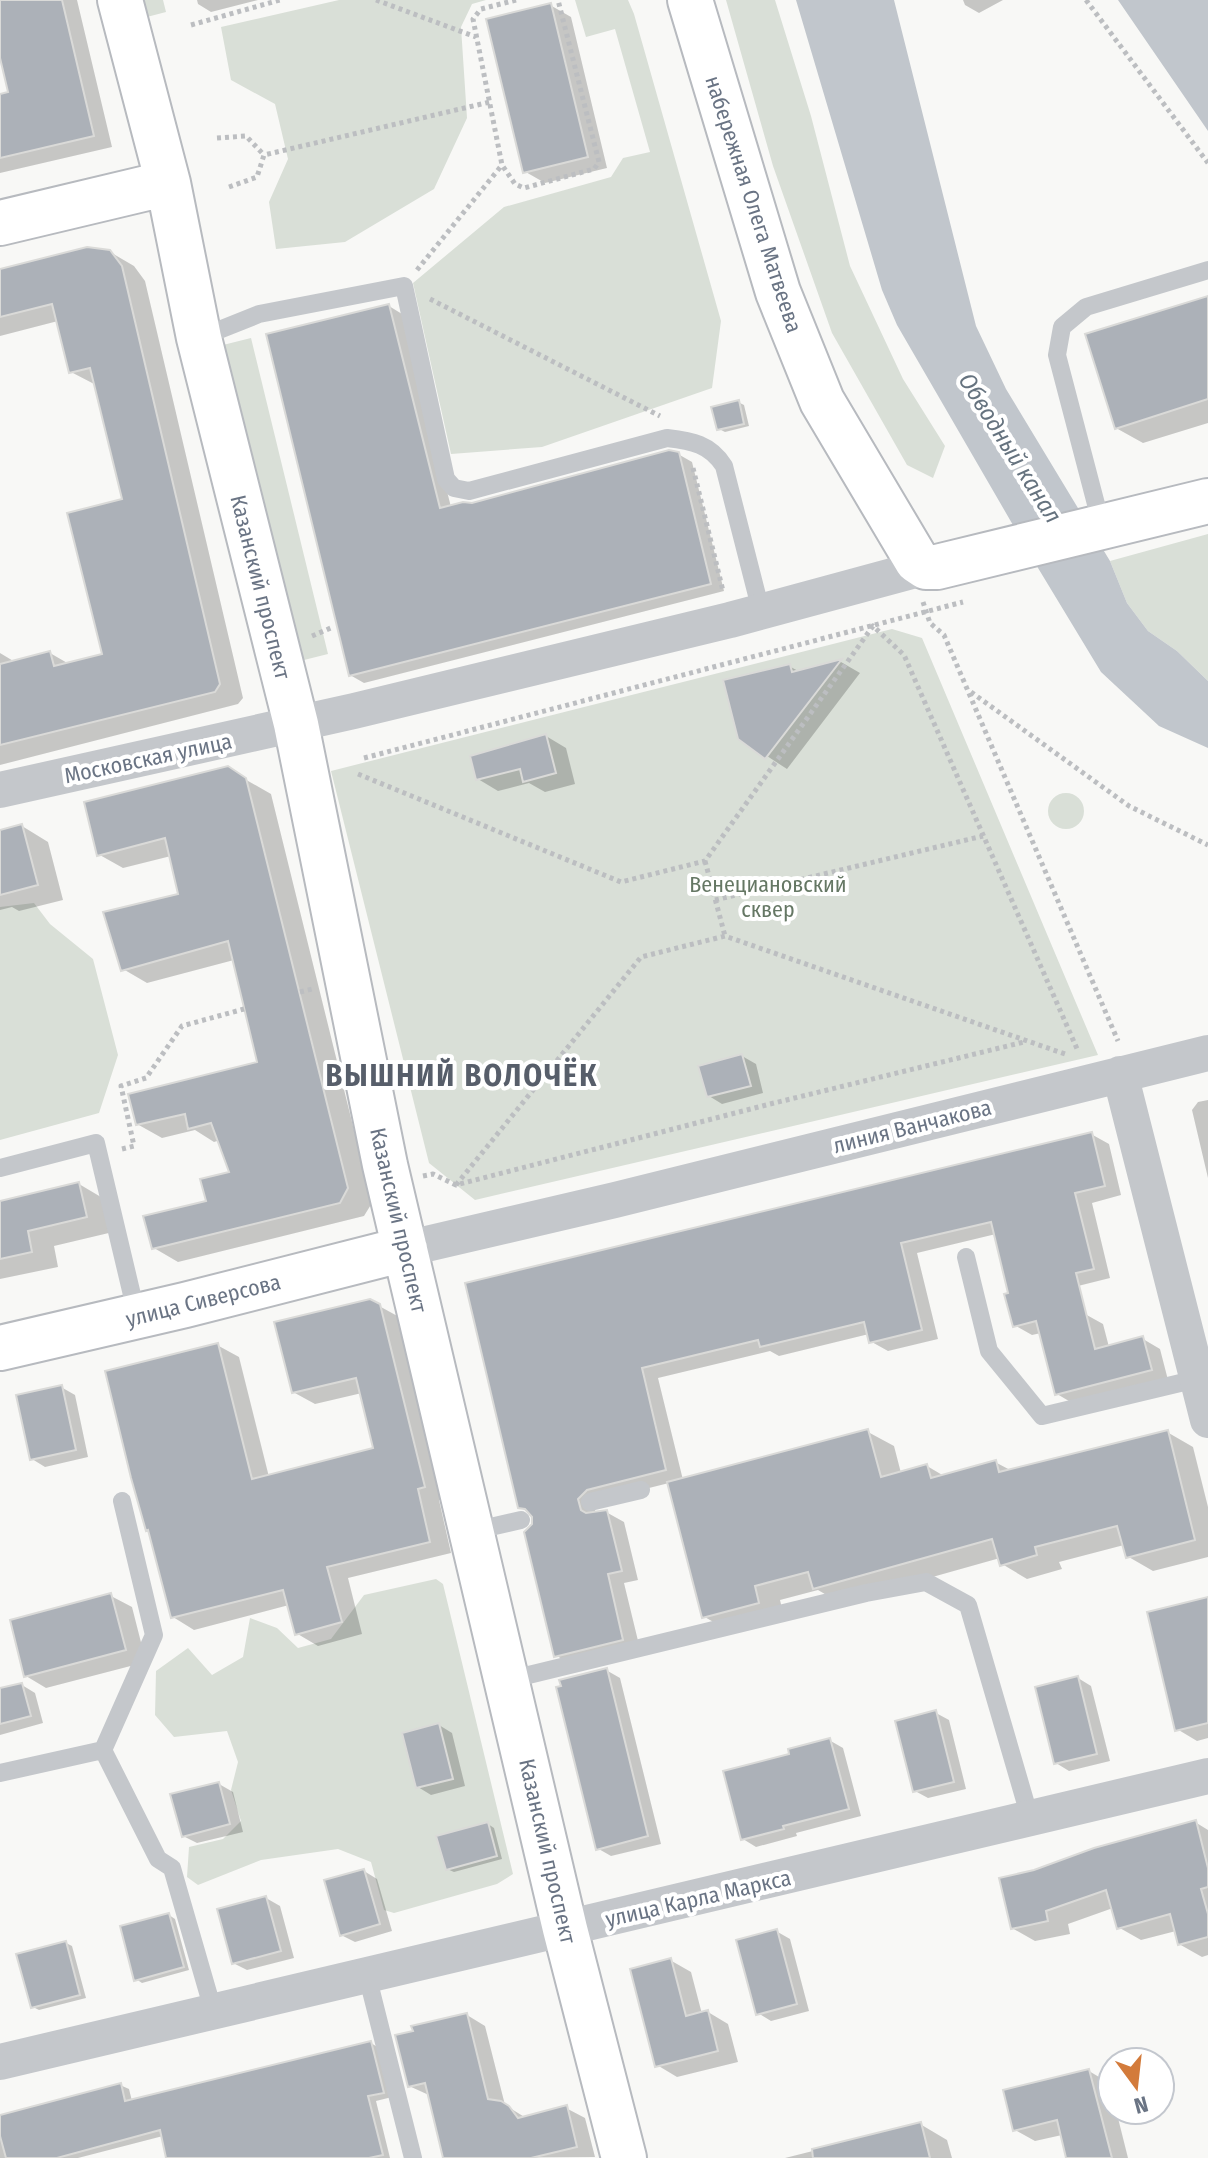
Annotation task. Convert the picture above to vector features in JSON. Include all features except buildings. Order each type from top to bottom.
[{"type":"main road","name":"Казанский проспект","points":[[120,0],[168,183],[199,338],[296,724],[385,1165],[565,1929],[624,2158]]},
{"type":"main road","name":"набережная Олега Матвеева","points":[[690,0],[778,292],[822,401],[917,561],[926,567]]},
{"type":"main road","points":[[0,223],[168,183]]},
{"type":"main road","points":[[926,567],[985,556],[1208,501]]},
{"type":"main road","name":"улица Сиверсова","points":[[0,1348],[405,1249]]},
{"type":"street","name":"Московская улица","points":[[0,790],[296,724],[746,615],[926,567]]},
{"type":"street","name":"линия Ванчакова","points":[[405,1249],[1208,1053]]},
{"type":"street","points":[[1120,1074],[1208,1420]]},
{"type":"street","name":"улица Карла Маркса","points":[[0,2062],[1208,1776]]},
{"type":"lane","points":[[1102,527],[1057,355],[1062,327],[1086,307],[1208,270]]},
{"type":"lane","points":[[199,338],[259,314],[404,286],[446,479],[454,488],[469,491],[667,438],[698,442],[716,453],[724,466],[746,615]]},
{"type":"lane","points":[[0,1168],[96,1143],[137,1316]]},
{"type":"lane","points":[[966,1257],[989,1351],[1042,1416],[1197,1379]]},
{"type":"lane","points":[[590,1502],[641,1490]]},
{"type":"lane","points":[[103,1750],[154,1635],[122,1501]]},
{"type":"lane","points":[[473,1531],[521,1520]]},
{"type":"lane","points":[[508,1680],[866,1593],[926,1582],[968,1605],[1030,1818]]},
{"type":"lane","points":[[0,1773],[103,1750]]},
{"type":"lane","points":[[103,1750],[158,1859],[172,1868],[213,2010]]},
{"type":"lane","points":[[367,1975],[413,2158]]},
{"type":"path","points":[[191,25],[280,0]]},
{"type":"path","points":[[376,0],[477,38]]},
{"type":"path","points":[[516,0],[481,9],[473,19],[502,165],[515,184],[524,188],[594,169],[599,162],[558,0]]},
{"type":"path","points":[[1086,0],[1208,163]]},
{"type":"path","points":[[264,155],[490,102]]},
{"type":"path","points":[[217,138],[246,136],[264,155]]},
{"type":"path","points":[[229,187],[257,177],[264,155]]},
{"type":"path","points":[[502,165],[404,286],[678,425],[686,440],[746,615]]},
{"type":"path","points":[[364,758],[927,612]]},
{"type":"path","points":[[873,626],[904,655],[1082,1059],[1025,1042],[725,936],[641,957],[456,1185],[756,1107],[1025,1042]]},
{"type":"path","points":[[358,774],[621,882],[705,861],[873,626]]},
{"type":"path","points":[[944,635],[1124,1056],[1120,1074]]},
{"type":"path","points":[[968,690],[1129,806],[1208,845]]},
{"type":"path","points":[[715,900],[983,836]]},
{"type":"path","points":[[705,861],[725,936]]},
{"type":"path","points":[[300,992],[313,989]]},
{"type":"path","points":[[99,1156],[134,1146],[121,1086],[146,1078],[182,1026],[244,1009]]},
{"type":"green space","points":[[138,0],[163,0],[166,12],[143,18]]},
{"type":"green space","points":[[339,0],[486,0],[472,4],[461,27],[467,118],[434,189],[345,242],[276,249],[269,202],[288,159],[275,104],[231,80],[221,27]]},
{"type":"green space","points":[[575,0],[628,0],[634,14],[721,321],[712,388],[542,447],[451,454],[413,283],[504,207],[611,177],[623,158],[650,152],[615,29],[586,37]]},
{"type":"green space","points":[[726,0],[775,0],[811,116],[850,266],[903,379],[945,446],[933,478],[907,465],[832,333],[773,166]]},
{"type":"green space","points":[[251,338],[328,654],[300,661],[223,345]]},
{"type":"green space","points":[[1208,534],[1208,681],[1177,651],[1148,631],[1127,603],[1110,561]]},
{"type":"green space","name":"Венециановский сквер","points":[[892,629],[922,638],[1098,1055],[475,1200],[429,1163],[331,771]]},
{"type":"green space","points":[[1066,793],[1079,798],[1084,811],[1079,824],[1066,829],[1053,824],[1048,811],[1053,798]]},
{"type":"green space","points":[[34,903],[50,924],[93,959],[118,1055],[99,1113],[0,1140],[0,907]]},
{"type":"green space","points":[[436,1579],[443,1584],[513,1874],[497,1884],[394,1913],[384,1910],[371,1862],[338,1849],[261,1860],[198,1885],[187,1877],[189,1847],[223,1839],[241,1821],[231,1790],[238,1762],[227,1731],[174,1737],[155,1715],[156,1671],[188,1648],[212,1675],[243,1657],[250,1618],[277,1628],[298,1648],[331,1639],[364,1595]]},
{"type":"water","name":"Обводный канал","points":[[796,0],[894,0],[976,326],[1006,389],[1110,561],[1127,603],[1148,631],[1177,651],[1208,681],[1208,748],[1159,726],[1101,672],[897,325],[882,290]]},
{"type":"water","points":[[1118,0],[1208,0],[1208,131]]},
{"type":"district","name":"ВЫШНИЙ ВОЛОЧЁК","points":[[462,1076]]}]
